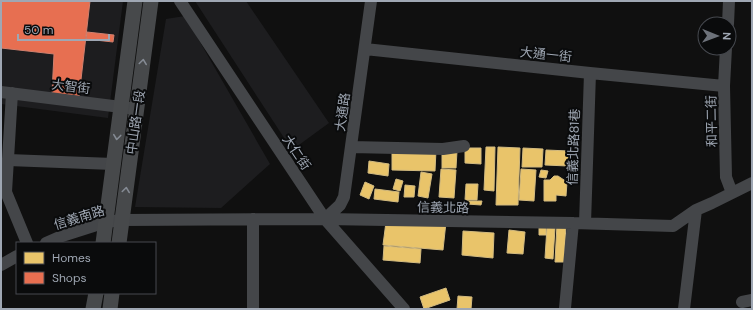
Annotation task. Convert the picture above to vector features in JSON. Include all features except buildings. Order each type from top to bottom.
[{"type":"main road","name":"中山路一段","points":[[103,242],[135,1]]},
{"type":"main road","name":"中山路一段","points":[[119,242],[151,1]]},
{"type":"main road","points":[[94,309],[96,294]]},
{"type":"main road","points":[[110,309],[112,294]]},
{"type":"street","name":"大仁街","points":[[180,1],[325,219],[404,309]]},
{"type":"street","name":"大通路","points":[[325,219],[340,205],[344,197],[371,1]]},
{"type":"street","points":[[728,16],[729,1]]},
{"type":"street","name":"大通一街","points":[[364,49],[724,86]]},
{"type":"street","name":"和平二街","points":[[726,56],[724,86],[726,177],[732,193]]},
{"type":"street","name":"信義北路81巷","points":[[565,308],[579,223],[590,73]]},
{"type":"street","name":"大智街","points":[[6,93],[137,109]]},
{"type":"street","points":[[6,93],[8,160],[6,192],[27,242]]},
{"type":"street","points":[[351,147],[444,149],[464,146]]},
{"type":"street","points":[[8,160],[113,164]]},
{"type":"street","name":"信義北路","points":[[122,220],[325,219],[673,226],[696,210],[752,183]]},
{"type":"street","points":[[684,309],[696,210]]},
{"type":"street","name":"信義南路","points":[[48,242],[106,222],[122,220]]},
{"type":"street","points":[[253,220],[253,309]]},
{"type":"street","points":[[1,265],[16,257]]},
{"type":"shaded area","points":[[1,1],[123,1],[108,118],[1,104]]},
{"type":"shaded area","points":[[195,1],[246,1],[329,123],[292,150]]},
{"type":"shaded area","points":[[185,16],[270,164],[221,208],[135,207],[166,19]]}]
